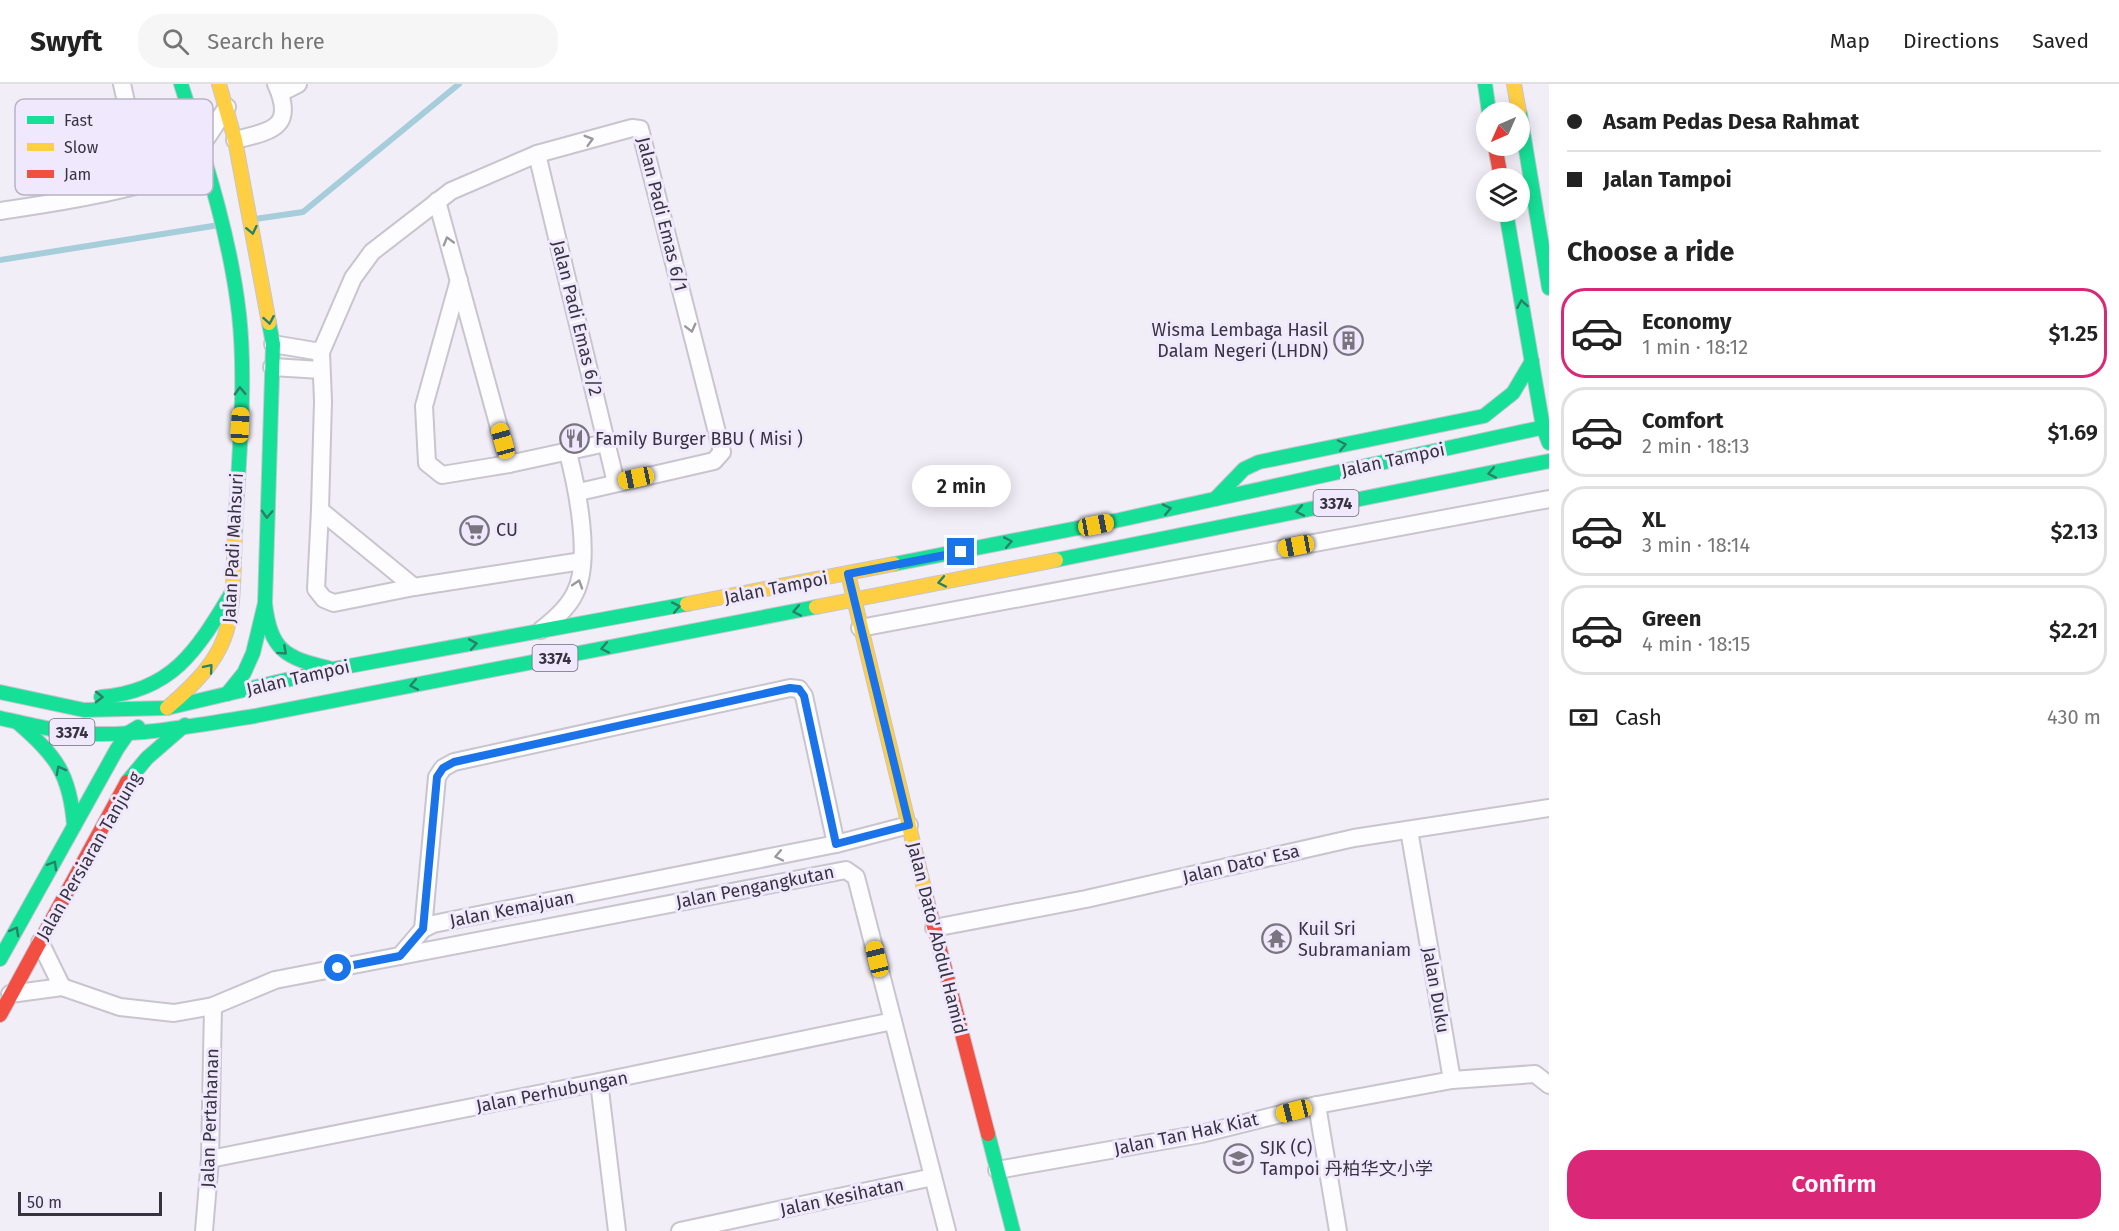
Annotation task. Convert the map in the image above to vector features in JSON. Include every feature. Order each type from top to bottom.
[{"type":"main road","name":"Jalan Padi Mahsuri","points":[[181,84],[186,99]]},
{"type":"main road","name":"Jalan Padi Mahsuri","points":[[219,84],[235,140],[273,344],[265,603],[253,653],[243,673],[227,694]]},
{"type":"main road","points":[[1485,84],[1488,102]]},
{"type":"main road","points":[[1514,84],[1517,102]]},
{"type":"main road","points":[[1526,156],[1549,288]]},
{"type":"main road","name":"Jalan Padi Mahsuri","points":[[166,708],[207,672],[218,658],[227,638],[232,592],[241,404],[239,315],[219,199],[213,179]]},
{"type":"main road","points":[[1508,222],[1549,443]]},
{"type":"main road","points":[[1215,499],[1244,469],[1259,462],[1484,416],[1510,399],[1520,386],[1532,361]]},
{"type":"main road","name":"Jalan Tampoi","points":[[0,692],[84,710],[166,708],[333,669],[536,634],[848,574],[1215,499],[1546,427]]},
{"type":"main road","name":"Jalan Tampoi","points":[[0,718],[74,733],[128,733],[255,716],[854,600],[1549,461]]},
{"type":"main road","name":"Jalan Dato' Abdul Hamid","points":[[848,574],[934,928],[1013,1231]]},
{"type":"main road","points":[[0,680],[74,696],[113,697],[133,693],[171,671],[201,643],[232,592]]},
{"type":"main road","points":[[265,603],[266,626],[278,649],[287,657],[333,669]]},
{"type":"main road","name":"Jalan Persiaran Tanjung","points":[[0,1014],[129,779],[147,758],[227,694]]},
{"type":"main road","name":"Jalan Persiaran Tanjung","points":[[0,959],[128,733],[166,708]]},
{"type":"main road","points":[[206,738],[255,716]]},
{"type":"main road","points":[[17,722],[41,743],[58,766],[71,792],[74,826]]},
{"type":"main road","points":[[111,815],[154,771]]},
{"type":"street","points":[[122,84],[125,99]]},
{"type":"street","points":[[235,140],[271,131],[281,122],[284,111],[278,88],[297,84]]},
{"type":"street","points":[[213,127],[227,107]]},
{"type":"street","name":"Jalan Padi Emas 6/1","points":[[579,492],[714,461],[722,452],[640,129],[632,128],[537,154],[451,191],[372,252],[353,278],[321,352],[320,510],[316,589],[324,599],[334,603],[414,587],[582,561]]},
{"type":"street","name":"Jalan Padi Emas 6/2","points":[[537,154],[616,483]]},
{"type":"street","points":[[0,211],[82,195]]},
{"type":"street","points":[[437,201],[509,464]]},
{"type":"street","points":[[459,280],[424,406],[427,463],[442,475],[568,453],[606,443]]},
{"type":"street","points":[[273,344],[321,352]]},
{"type":"street","points":[[272,367],[321,370]]},
{"type":"street","points":[[536,634],[553,621],[575,595],[581,579],[579,492],[568,453]]},
{"type":"street","points":[[860,628],[1549,499]]},
{"type":"street","points":[[320,510],[414,587]]},
{"type":"street","points":[[10,994],[62,987],[120,1007],[148,1012],[174,1013],[213,1006],[275,980],[400,956],[423,929],[437,777],[443,768],[465,759],[790,688],[799,689],[804,696],[836,844]]},
{"type":"street","name":"Jalan Dato' Esa","points":[[934,928],[1086,899],[1354,838],[1549,808]]},
{"type":"street","name":"Jalan Kemajuan","points":[[423,929],[433,924],[836,844],[909,825]]},
{"type":"street","name":"Jalan Duku","points":[[1409,830],[1452,1080]]},
{"type":"street","name":"Jalan Pengangkutan","points":[[400,956],[846,870],[856,877],[947,1231]]},
{"type":"street","points":[[40,942],[62,987]]},
{"type":"street","name":"Jalan Pertahanan","points":[[204,1231],[210,1159],[213,1006]]},
{"type":"street","name":"Jalan Perhubungan","points":[[210,1159],[600,1083],[893,1021]]},
{"type":"street","name":"Jalan Tan Hak Kiat","points":[[997,1170],[1201,1134],[1317,1105],[1452,1080],[1535,1074],[1549,1085]]},
{"type":"street","points":[[600,1083],[616,1231]]},
{"type":"street","points":[[1317,1105],[1338,1231]]},
{"type":"street","name":"Jalan Kesihatan","points":[[690,1230],[933,1177]]},
{"type":"waterway","points":[[255,219],[303,212],[459,84]]},
{"type":"waterway","points":[[0,260],[219,225]]},
{"type":"traffic: fast","points":[[181,84],[186,99]]},
{"type":"traffic: fast","points":[[1485,84],[1488,102]]},
{"type":"traffic: fast","points":[[1527,156],[1549,288]]},
{"type":"traffic: fast","points":[[213,188],[230,255],[241,341],[242,397],[235,534]]},
{"type":"traffic: fast","points":[[1508,222],[1543,427],[1549,443]]},
{"type":"traffic: fast","points":[[227,694],[244,673],[253,653],[265,603],[273,344],[269,323]]},
{"type":"traffic: fast","points":[[1215,499],[1244,469],[1259,462],[1484,416],[1513,393],[1532,361]]},
{"type":"traffic: fast","points":[[894,564],[1119,520],[1549,426]]},
{"type":"traffic: fast","points":[[1056,560],[1549,461]]},
{"type":"traffic: fast","points":[[101,697],[126,693],[166,676],[195,648],[232,592]]},
{"type":"traffic: fast","points":[[265,603],[271,632],[282,649],[301,660],[329,668]]},
{"type":"traffic: fast","points":[[0,692],[84,710],[167,708],[333,669],[687,604]]},
{"type":"traffic: fast","points":[[0,718],[47,728],[95,734],[135,733],[175,728],[255,716],[816,607]]},
{"type":"traffic: fast","points":[[17,722],[42,745],[59,767],[69,792],[74,826]]},
{"type":"traffic: fast","points":[[127,782],[147,758],[185,725]]},
{"type":"traffic: fast","points":[[0,959],[117,749],[128,733],[138,727]]},
{"type":"traffic: fast","points":[[988,1134],[1013,1231]]},
{"type":"traffic: slow","points":[[219,84],[235,140],[269,323]]},
{"type":"traffic: slow","points":[[1514,84],[1517,102]]},
{"type":"traffic: slow","points":[[167,708],[207,667],[227,631],[233,590],[235,534]]},
{"type":"traffic: slow","points":[[816,607],[1056,560]]},
{"type":"traffic: slow","points":[[687,604],[894,564]]},
{"type":"traffic: slow","points":[[850,582],[925,892]]},
{"type":"traffic: jam","points":[[1497,156],[1499,168]]},
{"type":"traffic: jam","points":[[0,1015],[127,782]]},
{"type":"traffic: jam","points":[[925,892],[988,1134]]},
{"type":"place","name":"Wisma Lembaga Hasil Dalam Negeri (LHDN)","points":[[1349,340]]},
{"type":"place","name":"Family Burger BBU ( Misi )","points":[[574,439]]},
{"type":"place","name":"CU","points":[[475,530]]},
{"type":"place","name":"Kuil Sri Subramaniam","points":[[1277,939]]},
{"type":"place","name":"SJK (C) Tampoi 丹柏华文小学","points":[[1239,1158]]},
{"type":"route","points":[[338,968],[400,956],[423,929],[437,777],[443,768],[454,762],[790,688],[799,689],[804,696],[836,844],[909,825],[848,574],[961,552]]}]
